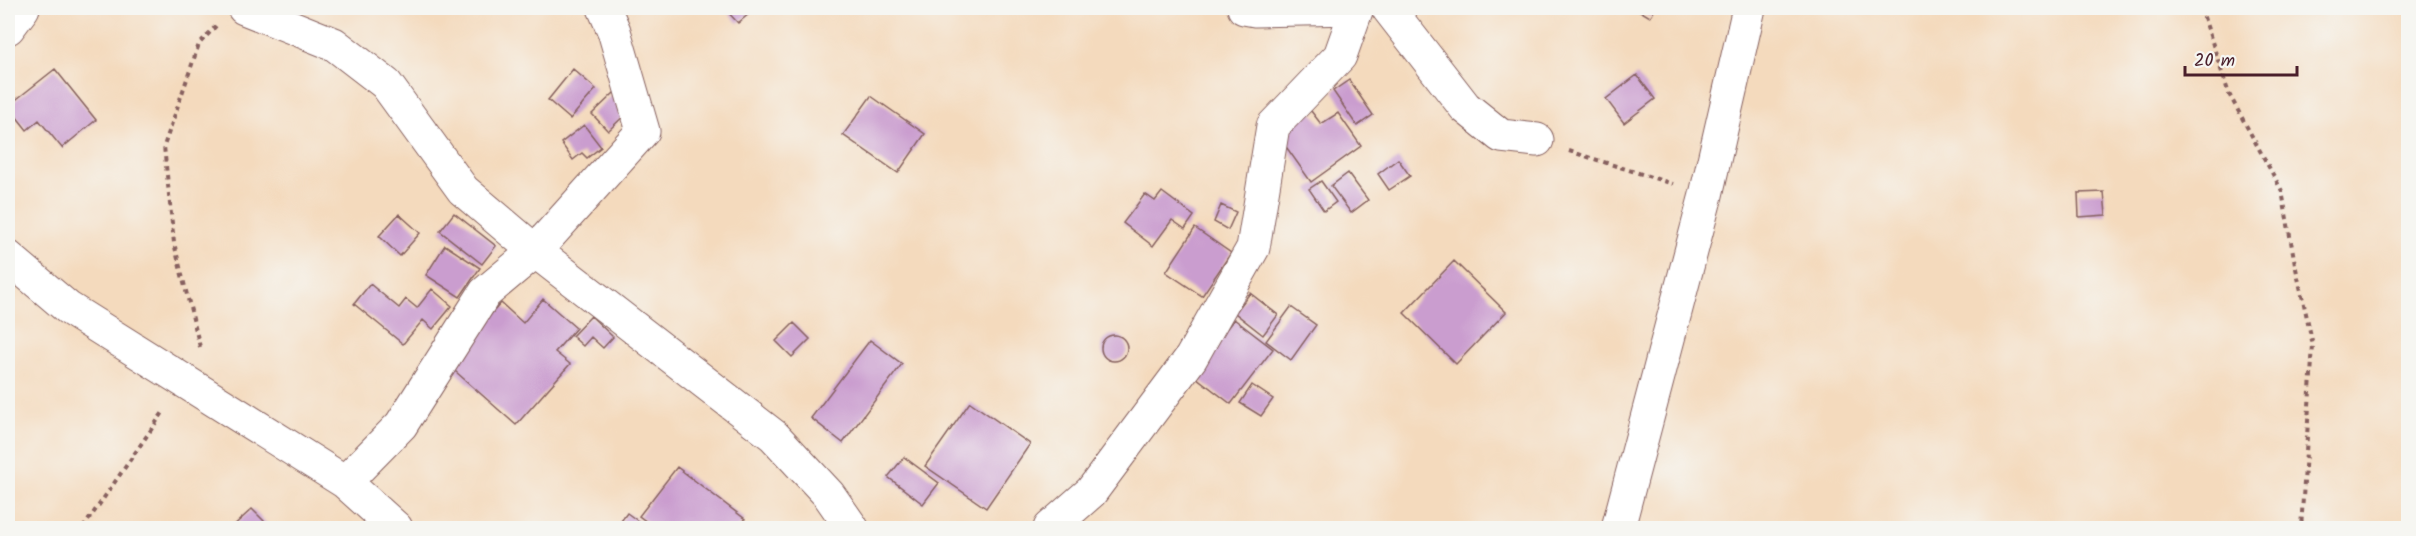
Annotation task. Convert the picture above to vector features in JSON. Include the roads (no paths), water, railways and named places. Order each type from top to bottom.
[{"type":"street","points":[[8,28],[23,8]]},
{"type":"street","points":[[345,482],[401,425],[485,293],[535,251],[643,131],[614,31],[604,8]]},
{"type":"street","points":[[1050,528],[1091,492],[1191,358],[1253,248],[1273,126],[1340,56],[1357,8],[1256,10],[1244,8]]},
{"type":"street","points":[[1388,8],[1466,107],[1501,136],[1537,140]]},
{"type":"street","points":[[1618,528],[1706,195],[1749,8]]},
{"type":"street","points":[[232,15],[334,44],[386,84],[463,190],[535,251],[774,436],[829,495],[852,528]]},
{"type":"street","points":[[8,257],[68,308],[345,482],[396,528]]}]
